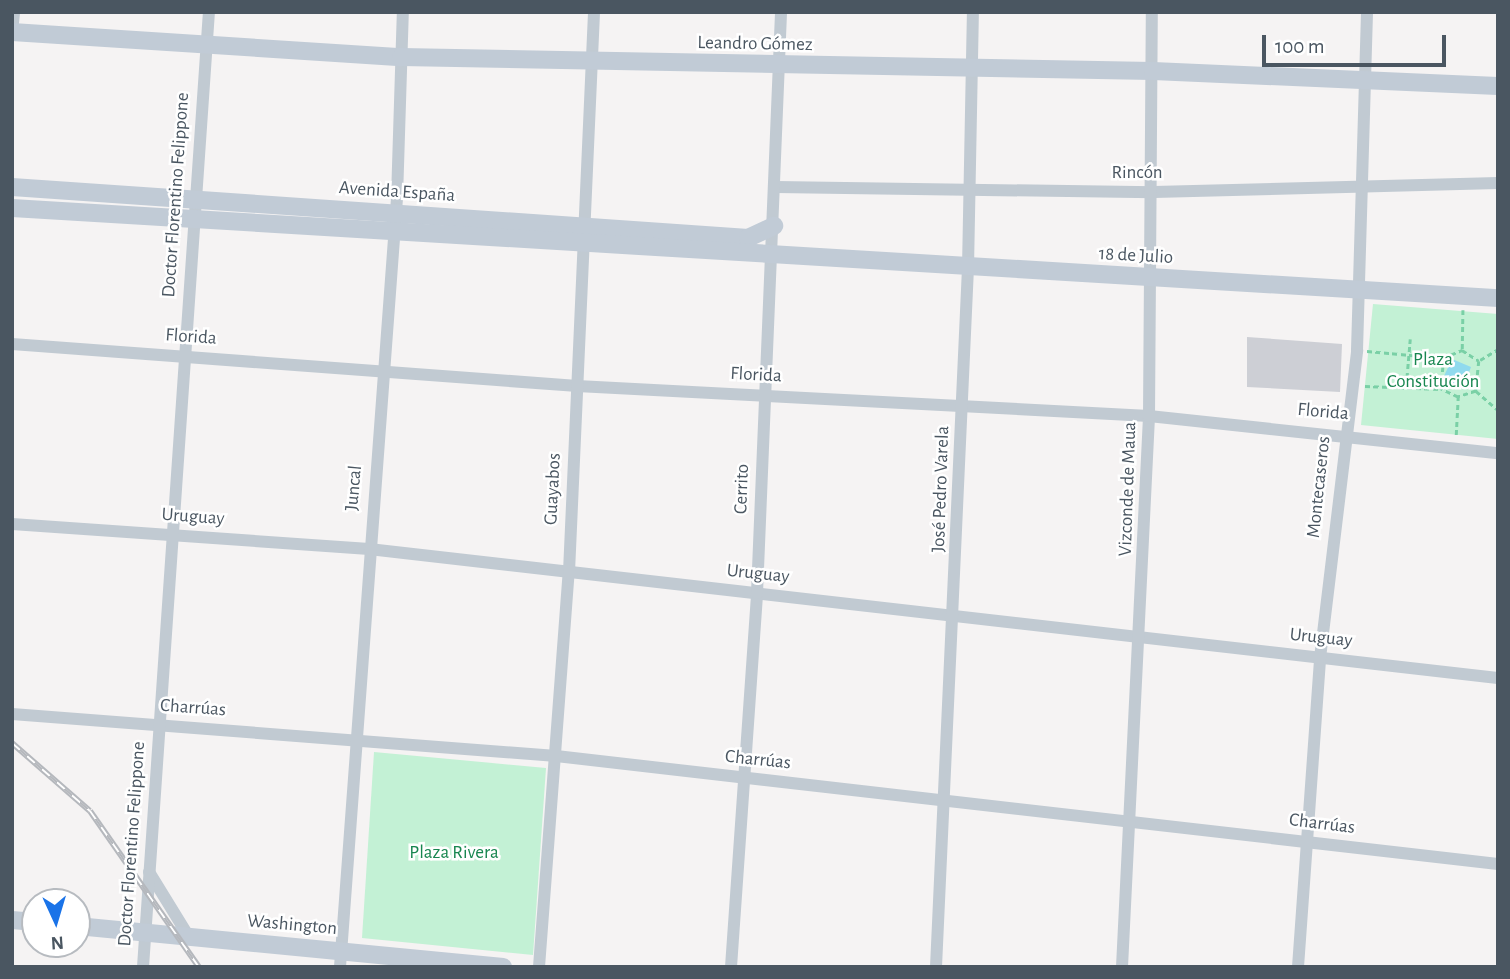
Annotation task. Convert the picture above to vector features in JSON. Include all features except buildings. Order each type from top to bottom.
[{"type":"street","points":[[12,32],[14,12]]},
{"type":"street","name":"Doctor Florentino Felippone","points":[[143,967],[181,355],[196,220],[209,12]]},
{"type":"street","name":"Juncal","points":[[341,959],[369,549],[396,214],[403,12]]},
{"type":"street","name":"Guayabos","points":[[539,967],[569,572],[594,12]]},
{"type":"street","name":"Cerrito","points":[[731,967],[757,593],[776,187],[781,12]]},
{"type":"street","name":"José Pedro Varela","points":[[936,967],[955,615],[974,70],[973,12]]},
{"type":"street","name":"Vizconde de Maua","points":[[1122,967],[1142,637],[1149,416],[1154,192],[1152,12]]},
{"type":"street","name":"Montecaseros","points":[[1298,967],[1320,657],[1357,350],[1367,12]]},
{"type":"street","name":"Leandro Gómez","points":[[12,32],[401,57],[974,70],[1153,71],[1364,77],[1498,86]]},
{"type":"street","name":"Rincón","points":[[776,187],[969,192],[1154,192],[1362,189],[1498,183]]},
{"type":"street","name":"Avenida España","points":[[12,187],[396,214],[772,255]]},
{"type":"street","name":"Avenida España","points":[[12,208],[394,232],[748,238],[774,226]]},
{"type":"street","name":"18 de Julio","points":[[772,255],[1498,298]]},
{"type":"street","name":"Florida","points":[[12,344],[577,386],[1149,416],[1345,433],[1498,453]]},
{"type":"street","name":"Uruguay","points":[[12,524],[369,549],[1498,678]]},
{"type":"street","name":"Charrúas","points":[[12,714],[556,756],[1498,864]]},
{"type":"street","points":[[149,872],[189,937]]},
{"type":"street","name":"Washington","points":[[91,927],[189,937],[341,959],[503,967]]},
{"type":"path","points":[[1462,350],[1464,296]]},
{"type":"path","points":[[1406,386],[1410,339]]},
{"type":"path","points":[[1479,361],[1498,349]]},
{"type":"path","points":[[1357,350],[1443,358],[1462,350]]},
{"type":"path","points":[[1462,350],[1479,361]]},
{"type":"path","points":[[1441,389],[1443,358]]},
{"type":"path","points":[[1476,391],[1479,361]]},
{"type":"path","points":[[1354,386],[1441,389],[1458,397],[1476,391]]},
{"type":"path","points":[[1476,391],[1498,410]]},
{"type":"path","points":[[1456,447],[1458,397]]},
{"type":"green space","name":"Plaza Constitución","points":[[1373,304],[1498,314],[1498,439],[1361,425]]},
{"type":"green space","name":"Plaza Rivera","points":[[374,752],[546,768],[533,955],[362,938]]},
{"type":"water","points":[[1452,359],[1471,367],[1464,385],[1452,385],[1444,376]]},
{"type":"railway","points":[[12,743],[90,811],[199,967]]}]
